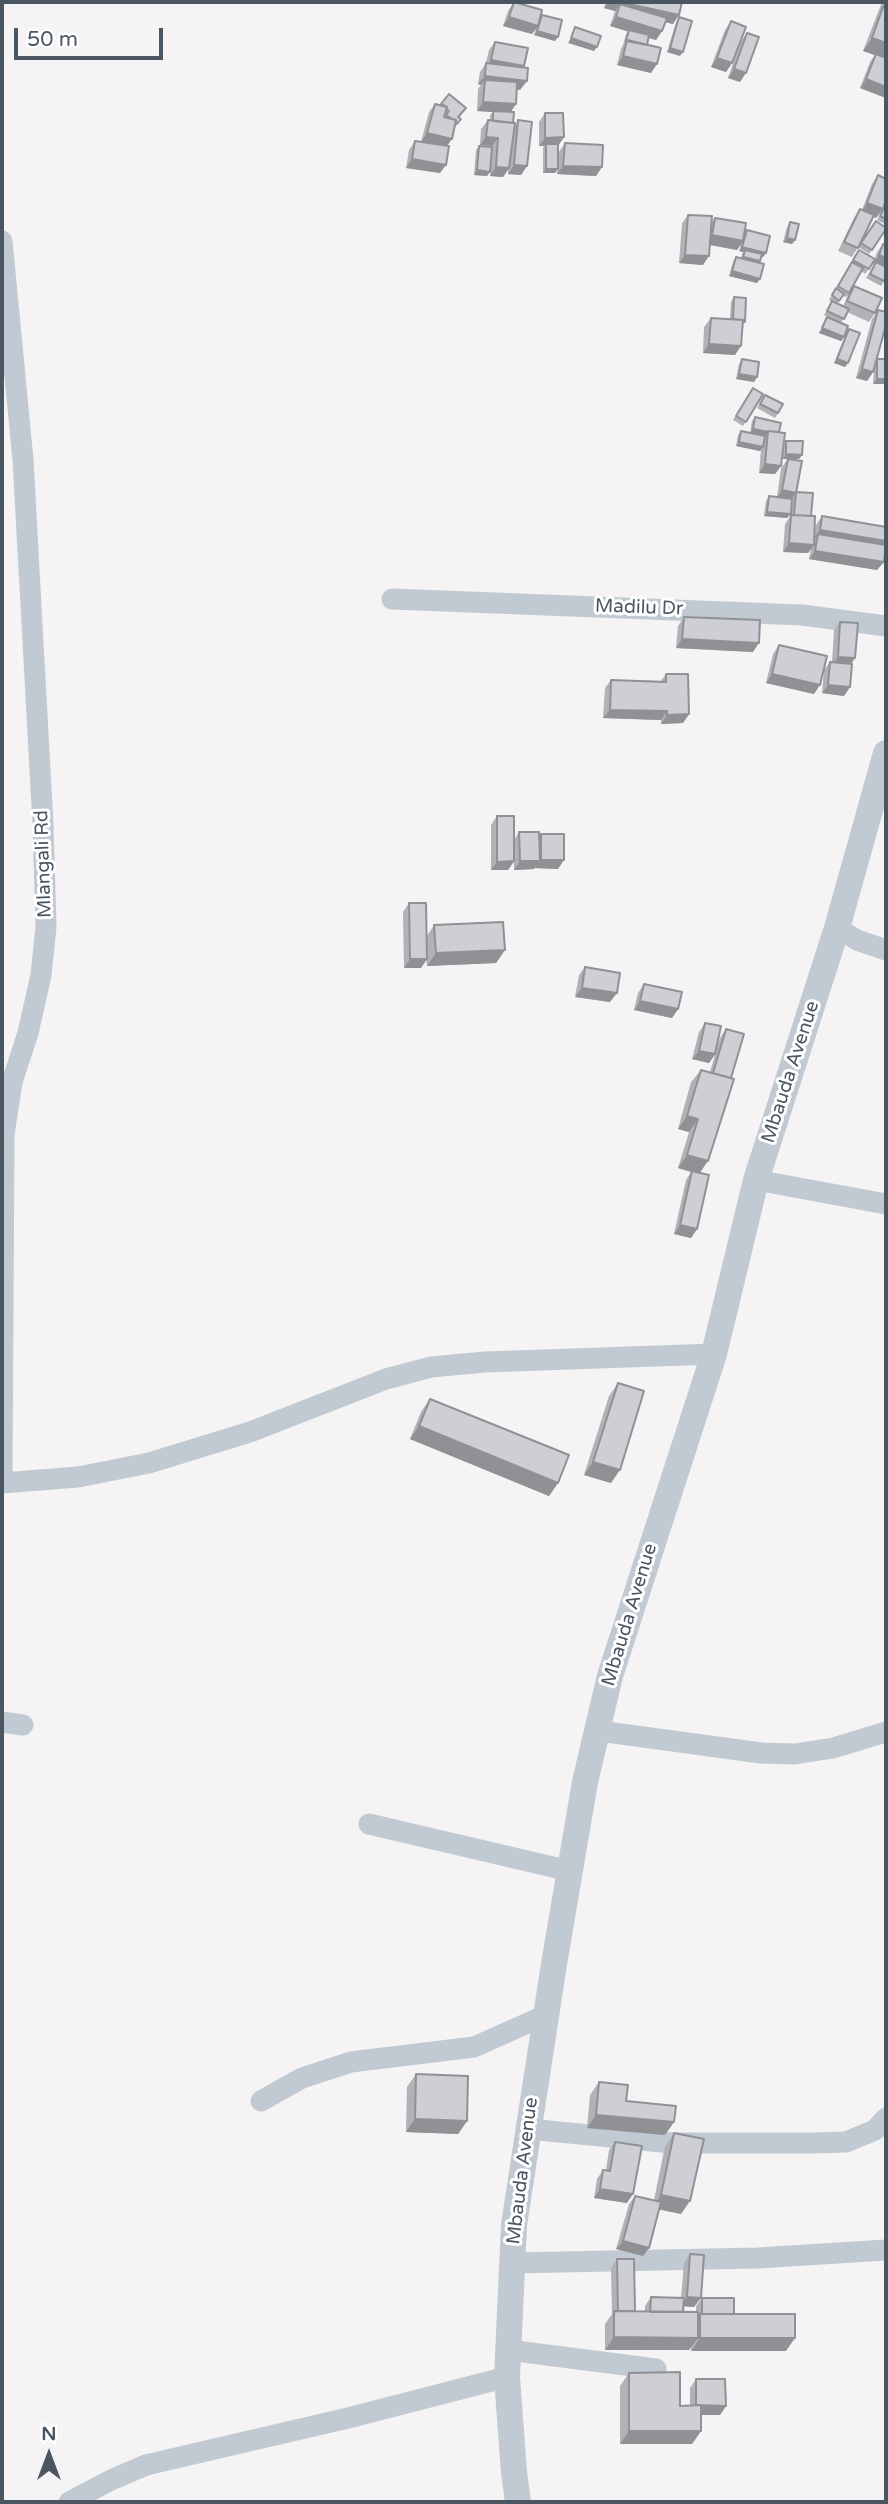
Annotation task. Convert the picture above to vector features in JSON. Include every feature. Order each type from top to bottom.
[{"type":"street","name":"Mlangali Rd","points":[[2,241],[23,460],[46,927],[41,975],[28,1033],[12,1082],[4,1135],[2,1473]]},
{"type":"street","points":[[2,461],[23,460]]},
{"type":"street","name":"Madilu Dr","points":[[392,599],[802,615],[886,626]]},
{"type":"street","name":"Mbauda Avenue","points":[[518,2502],[513,2473],[507,2377],[514,2225],[585,1782],[610,1676],[714,1354],[756,1180],[837,928],[886,754]]},
{"type":"street","points":[[837,928],[857,940],[886,950]]},
{"type":"street","points":[[756,1180],[886,1204]]},
{"type":"street","points":[[2,1473],[78,1477],[149,1463],[250,1432],[387,1379],[431,1367],[485,1362],[714,1354]]},
{"type":"street","points":[[598,1731],[761,1753],[795,1754],[833,1748],[886,1732]]},
{"type":"street","points":[[369,1824],[570,1871]]},
{"type":"street","points":[[261,2101],[302,2078],[351,2062],[474,2047],[546,2015]]},
{"type":"street","points":[[528,2129],[672,2143],[846,2142],[875,2130],[886,2118]]},
{"type":"street","points":[[512,2263],[758,2258],[886,2250]]},
{"type":"street","points":[[508,2350],[656,2369]]},
{"type":"street","points":[[69,2502],[146,2465],[348,2418],[507,2377]]},
{"type":"building","points":[[514,2],[542,10],[538,26],[509,17]]},
{"type":"building","points":[[620,2],[682,2],[679,15]]},
{"type":"building","points":[[620,4],[667,18],[662,31],[616,17]]},
{"type":"building","points":[[883,7],[886,8],[886,43],[872,38]]},
{"type":"building","points":[[542,15],[562,20],[558,37],[537,31]]},
{"type":"building","points":[[679,17],[692,21],[683,52],[670,48]]},
{"type":"building","points":[[731,21],[746,27],[732,63],[717,58]]},
{"type":"building","points":[[575,27],[601,36],[597,47],[571,38]]},
{"type":"building","points":[[629,30],[649,35],[647,45],[626,41]]},
{"type":"building","points":[[747,33],[759,37],[746,73],[734,69]]},
{"type":"building","points":[[627,40],[661,48],[657,64],[623,56]]},
{"type":"building","points":[[495,42],[528,48],[524,66],[491,60]]},
{"type":"building","points":[[876,54],[886,58],[886,87],[866,79]]},
{"type":"building","points":[[486,63],[528,68],[527,81],[485,76]]},
{"type":"building","points":[[485,80],[517,82],[516,104],[483,102]]},
{"type":"building","points":[[449,94],[466,108],[458,117],[461,119],[457,124],[456,120],[446,115],[449,111],[441,104]]},
{"type":"building","points":[[435,104],[447,107],[444,117],[456,120],[452,139],[427,133]]},
{"type":"building","points":[[493,111],[514,112],[513,123],[493,121]]},
{"type":"building","points":[[545,113],[563,113],[564,137],[545,138]]},
{"type":"building","points":[[488,120],[515,123],[509,168],[496,167],[498,138],[486,137]]},
{"type":"building","points":[[518,120],[532,122],[527,166],[514,165]]},
{"type":"building","points":[[415,141],[449,146],[446,165],[412,159]]},
{"type":"building","points":[[565,143],[603,145],[602,167],[563,166]]},
{"type":"building","points":[[546,144],[558,144],[558,169],[546,169]]},
{"type":"building","points":[[479,146],[492,147],[490,172],[477,170]]},
{"type":"building","points":[[878,175],[886,179],[883,209],[867,203]]},
{"type":"building","points":[[886,204],[886,219],[880,216]]},
{"type":"building","points":[[860,209],[874,215],[858,248],[844,242]]},
{"type":"building","points":[[688,215],[712,216],[709,256],[685,255]]},
{"type":"building","points":[[715,218],[746,223],[743,241],[712,235]]},
{"type":"building","points":[[876,221],[886,229],[872,250],[861,243]]},
{"type":"building","points":[[790,222],[799,224],[795,240],[787,238]]},
{"type":"building","points":[[747,230],[770,236],[766,253],[742,247]]},
{"type":"building","points":[[883,244],[886,245],[886,258],[879,255]]},
{"type":"building","points":[[745,250],[762,254],[760,261],[743,257]]},
{"type":"building","points":[[859,250],[875,259],[869,269],[853,260]]},
{"type":"building","points":[[736,257],[764,264],[760,279],[732,271]]},
{"type":"building","points":[[852,262],[863,268],[849,293],[838,286]]},
{"type":"building","points":[[876,262],[886,267],[884,281],[870,274]]},
{"type":"building","points":[[854,286],[882,298],[875,313],[847,301]]},
{"type":"building","points":[[836,288],[844,294],[839,301],[832,295]]},
{"type":"building","points":[[734,297],[746,298],[745,322],[733,319]]},
{"type":"building","points":[[832,301],[849,309],[844,319],[827,311]]},
{"type":"building","points":[[878,310],[886,312],[886,325],[873,372],[862,369]]},
{"type":"building","points":[[827,317],[848,326],[844,337],[822,328]]},
{"type":"building","points":[[711,318],[743,320],[741,346],[709,344]]},
{"type":"building","points":[[849,329],[860,333],[848,363],[837,359]]},
{"type":"building","points":[[742,359],[759,362],[757,377],[739,374]]},
{"type":"building","points":[[877,359],[886,359],[886,379],[877,379]]},
{"type":"building","points":[[753,388],[763,394],[746,422],[736,416]]},
{"type":"building","points":[[765,395],[783,404],[778,413],[760,404]]},
{"type":"building","points":[[755,417],[781,423],[779,432],[753,429]]},
{"type":"building","points":[[741,431],[765,436],[763,447],[739,442]]},
{"type":"building","points":[[768,431],[785,433],[781,466],[765,464]]},
{"type":"building","points":[[786,441],[803,441],[802,455],[786,454]]},
{"type":"building","points":[[788,459],[802,461],[796,493],[782,490]]},
{"type":"building","points":[[796,492],[813,493],[811,516],[794,515]]},
{"type":"building","points":[[769,496],[792,499],[791,514],[767,512]]},
{"type":"building","points":[[791,515],[815,516],[814,545],[789,543]]},
{"type":"building","points":[[822,516],[886,527],[886,541],[820,530]]},
{"type":"building","points":[[818,534],[886,545],[884,562],[815,551]]},
{"type":"building","points":[[684,617],[760,620],[759,643],[682,639]]},
{"type":"building","points":[[840,622],[858,623],[855,658],[838,657]]},
{"type":"building","points":[[779,645],[827,656],[820,685],[772,674]]},
{"type":"building","points":[[830,662],[852,664],[850,687],[828,685]]},
{"type":"building","points":[[666,674],[688,674],[689,714],[667,715],[667,711],[610,710],[611,680],[666,682]]},
{"type":"building","points":[[497,816],[514,816],[514,861],[497,862]]},
{"type":"building","points":[[519,832],[539,832],[540,861],[520,861]]},
{"type":"building","points":[[541,834],[564,834],[564,860],[541,860]]},
{"type":"building","points":[[409,903],[426,903],[427,959],[410,959]]},
{"type":"building","points":[[503,922],[505,950],[436,953],[434,925]]},
{"type":"building","points":[[585,967],[620,973],[617,993],[582,988]]},
{"type":"building","points":[[644,984],[682,992],[678,1009],[640,1001]]},
{"type":"building","points":[[705,1023],[721,1026],[715,1054],[699,1051]]},
{"type":"building","points":[[726,1029],[744,1034],[731,1078],[713,1073]]},
{"type":"building","points":[[701,1070],[734,1079],[708,1161],[687,1155],[698,1119],[687,1116]]},
{"type":"building","points":[[692,1171],[709,1175],[697,1229],[680,1225]]},
{"type":"building","points":[[618,1383],[644,1391],[620,1470],[593,1462]]},
{"type":"building","points":[[430,1399],[569,1455],[558,1483],[419,1426]]},
{"type":"building","points":[[416,2074],[468,2076],[467,2121],[415,2119]]},
{"type":"building","points":[[599,2082],[628,2085],[626,2101],[676,2106],[674,2122],[596,2115]]},
{"type":"building","points":[[674,2133],[704,2139],[690,2201],[661,2195]]},
{"type":"building","points":[[615,2142],[642,2146],[633,2194],[600,2189],[603,2170],[610,2171]]},
{"type":"building","points":[[635,2196],[661,2202],[649,2248],[623,2241]]},
{"type":"building","points":[[690,2254],[704,2255],[701,2298],[687,2297]]},
{"type":"building","points":[[617,2259],[634,2259],[635,2311],[618,2311]]},
{"type":"building","points":[[651,2297],[684,2298],[683,2312],[650,2312]]},
{"type":"building","points":[[702,2298],[734,2298],[734,2314],[702,2314]]},
{"type":"building","points":[[614,2311],[698,2312],[698,2338],[614,2337]]},
{"type":"building","points":[[700,2314],[795,2314],[795,2338],[700,2338]]},
{"type":"building","points":[[680,2372],[680,2406],[701,2405],[701,2431],[629,2431],[629,2373]]},
{"type":"building","points":[[696,2379],[725,2379],[726,2406],[696,2405]]}]
